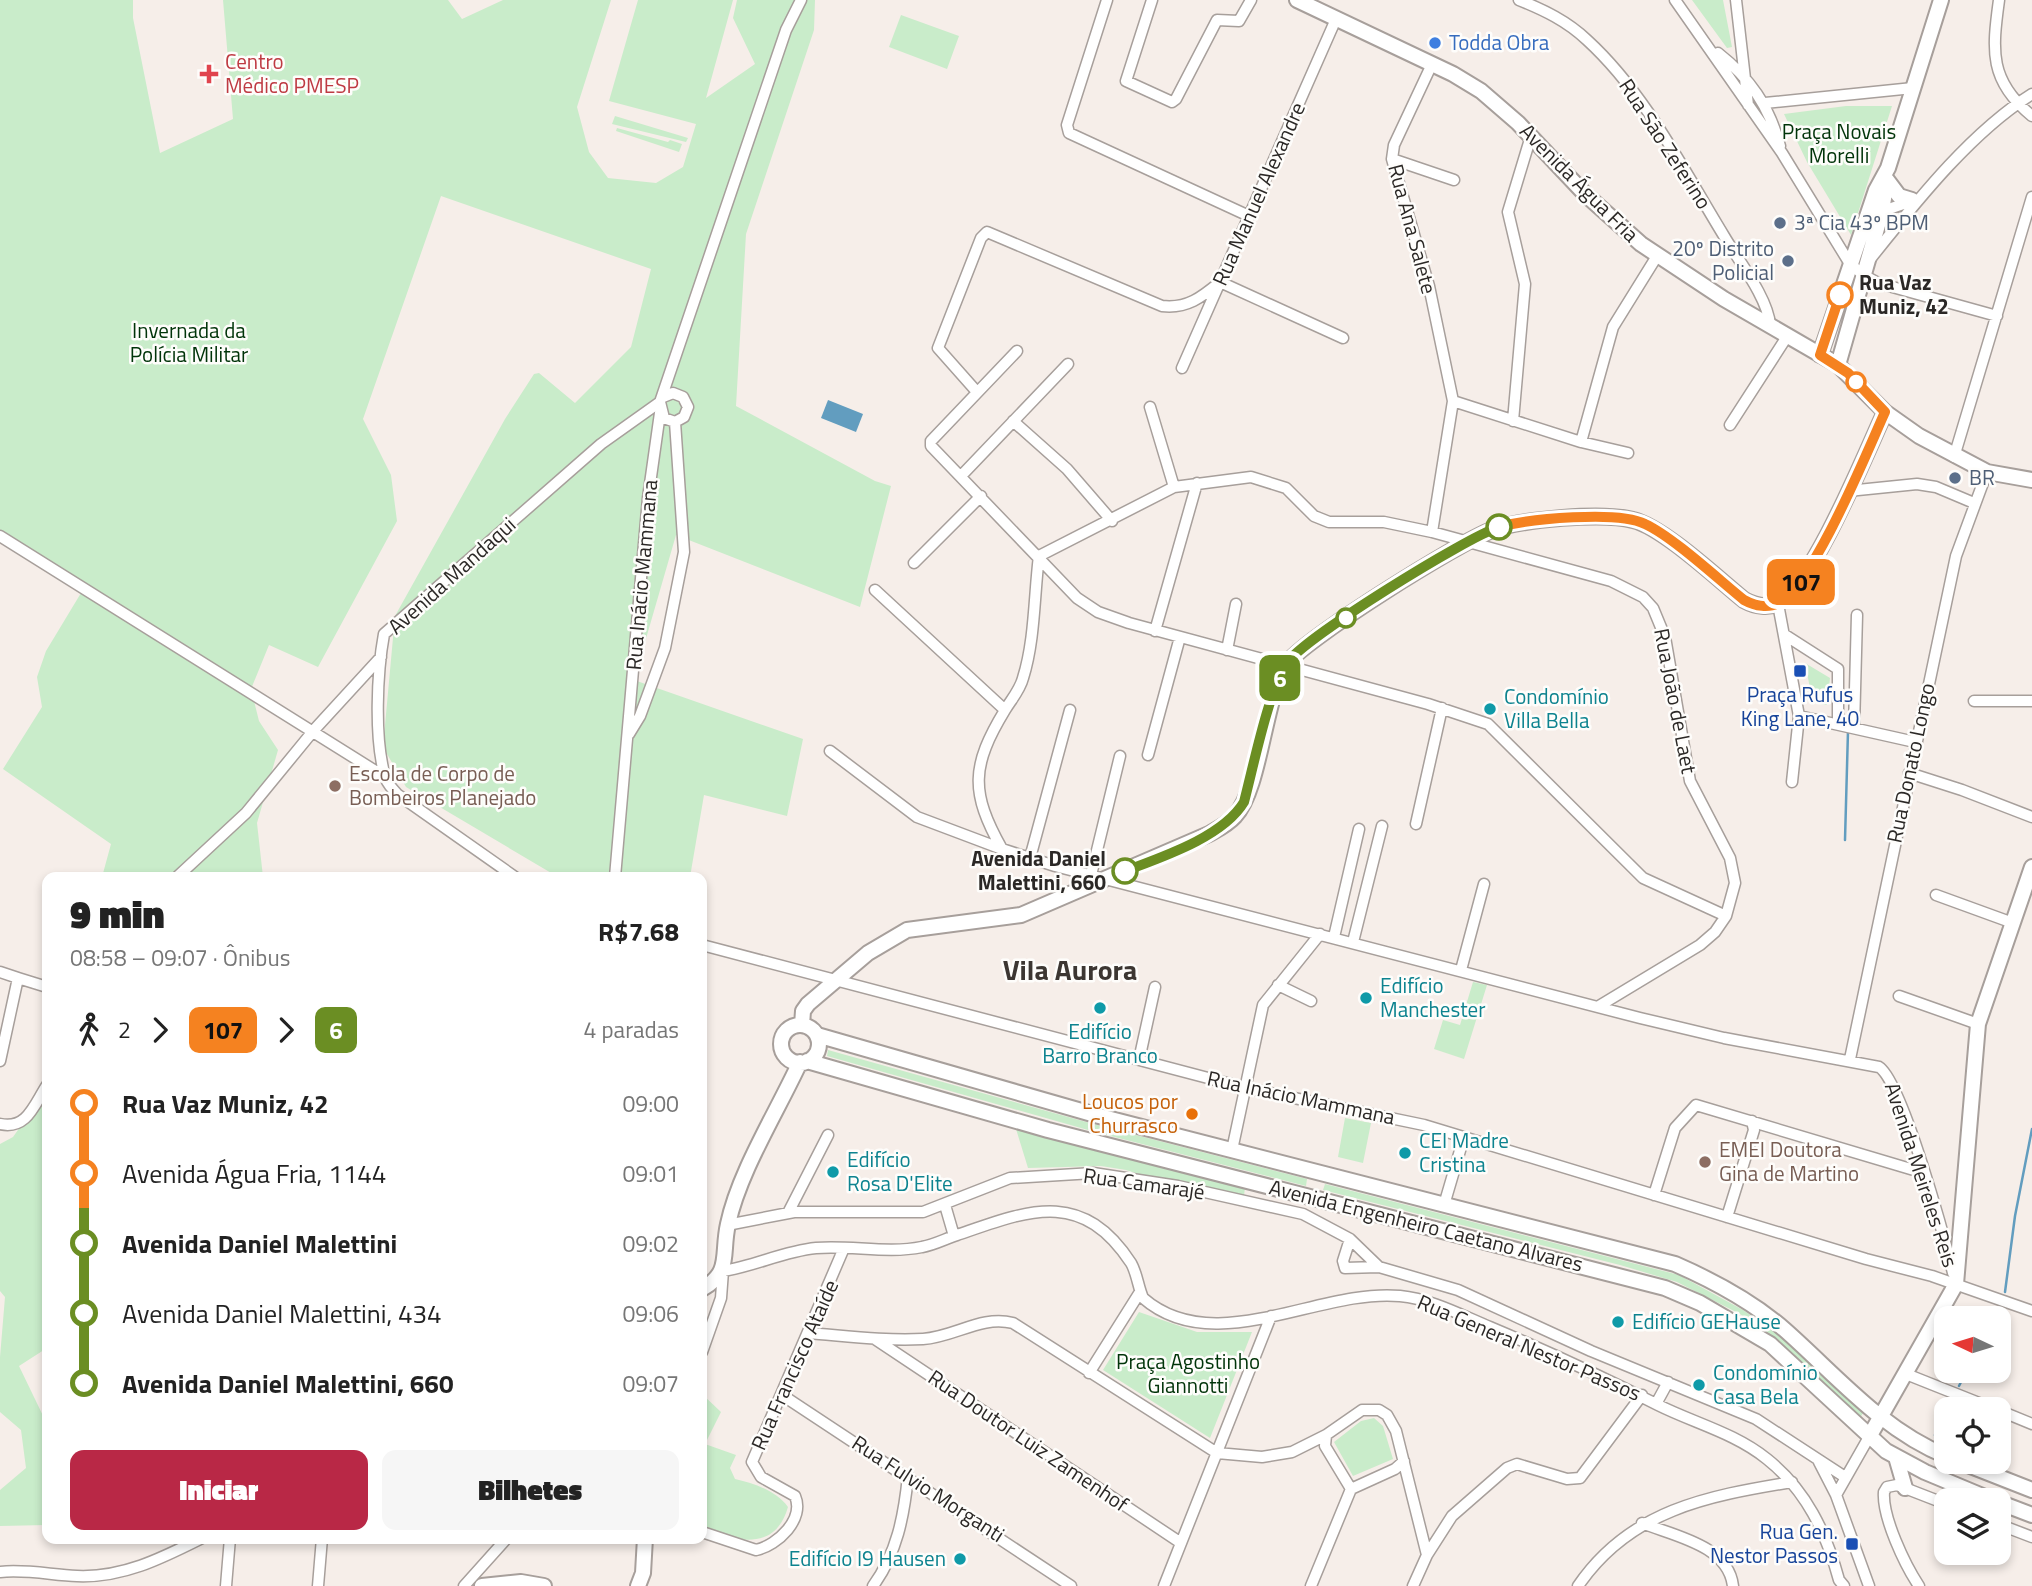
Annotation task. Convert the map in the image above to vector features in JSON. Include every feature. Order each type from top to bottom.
[{"type":"street","points":[[662,399],[786,30],[801,0]]},
{"type":"street","points":[[1107,0],[1067,125],[1069,134],[1249,216]]},
{"type":"street","points":[[1152,0],[1126,78],[1129,84],[1168,102],[1177,99],[1217,20],[1239,21],[1251,0]]},
{"type":"street","name":"Avenida Água Fria","points":[[1297,0],[1432,64],[1481,91],[1531,136],[1585,194],[1657,256],[1838,365],[1885,412],[1954,457],[1987,472],[2032,480]]},
{"type":"street","name":"Rua São Zeferino","points":[[1519,0],[1551,12],[1586,38],[1627,83],[1747,274],[1765,308],[1770,325]]},
{"type":"street","points":[[1675,0],[1782,153],[1850,264],[1865,276],[1997,316]]},
{"type":"street","points":[[1736,0],[1748,105]]},
{"type":"street","points":[[1820,355],[1850,264],[1887,174],[1941,0]]},
{"type":"street","points":[[1999,0],[1994,56],[2002,82],[2017,104],[2032,116]]},
{"type":"street","name":"Rua Manuel Alexandre","points":[[1182,368],[1336,19]]},
{"type":"street","points":[[1709,47],[1747,78],[1765,103],[1782,153]]},
{"type":"street","name":"Rua Ana Salete","points":[[1432,64],[1394,145],[1392,159],[1429,286],[1453,401]]},
{"type":"street","points":[[1765,103],[1913,88]]},
{"type":"street","points":[[1868,261],[1917,198],[2017,104],[2032,94]]},
{"type":"street","points":[[1513,421],[1525,284],[1507,212],[1531,136]]},
{"type":"street","points":[[1392,159],[1454,180]]},
{"type":"street","points":[[1887,174],[1899,196],[1917,198]]},
{"type":"street","points":[[1838,365],[1882,211],[1887,174]]},
{"type":"street","points":[[1954,457],[2032,197]]},
{"type":"street","points":[[1868,216],[1917,198]]},
{"type":"street","points":[[977,392],[939,353],[939,343],[985,233],[993,233],[1054,263],[1162,306],[1181,306],[1192,302],[1220,282],[1343,338]]},
{"type":"street","points":[[1581,442],[1613,327],[1657,256]]},
{"type":"street","points":[[1730,425],[1788,335]]},
{"type":"street","points":[[1017,351],[930,441],[932,448],[1087,606],[1155,631],[1479,720],[1497,730],[1652,885],[1726,916]]},
{"type":"street","points":[[961,476],[1068,364]]},
{"type":"street","name":"Rua Inácio Mammana","points":[[615,872],[627,737],[648,498],[662,399],[679,394],[687,401],[684,417],[674,422],[684,552],[665,648],[640,716],[627,737]]},
{"type":"street","name":"Avenida Mandaqui","points":[[385,777],[380,731],[384,634],[601,444],[662,399]]},
{"type":"street","points":[[1433,532],[1453,401],[1581,442],[1628,453]]},
{"type":"street","points":[[1150,407],[1174,487]]},
{"type":"street","points":[[802,1025],[804,1008],[868,953],[907,930],[1021,915],[1098,877],[1209,834],[1236,815],[1244,802],[1286,665],[1310,641],[1490,530],[1542,520],[1631,519],[1656,531],[1744,600],[1759,606],[1778,604],[1802,581],[1885,412]]},
{"type":"street","points":[[660,413],[674,422]]},
{"type":"street","points":[[1013,421],[1067,469],[1112,521]]},
{"type":"street","name":"Rua Donato Longo","points":[[1850,1059],[1956,556],[1987,472]]},
{"type":"street","name":"Rua João de Laet","points":[[1039,556],[1174,487],[1251,477],[1264,478],[1286,488],[1320,520],[1384,523],[1433,532],[1611,581],[1631,589],[1653,608],[1665,638],[1690,781],[1734,869],[1733,898],[1726,916],[1715,932],[1700,945],[1599,1006]]},
{"type":"street","points":[[1155,631],[1197,483]]},
{"type":"street","points":[[1848,491],[1929,485],[1974,503]]},
{"type":"street","points":[[914,563],[981,496]]},
{"type":"street","points":[[0,536],[314,730],[385,777],[397,793],[508,872]]},
{"type":"street","points":[[1002,849],[981,807],[977,788],[980,764],[1025,672],[1039,556]]},
{"type":"street","points":[[876,590],[1005,710]]},
{"type":"street","points":[[1227,650],[1238,604]]},
{"type":"street","points":[[1778,604],[1799,716],[1792,782]]},
{"type":"street","points":[[1846,725],[1857,615]]},
{"type":"street","points":[[1785,635],[1838,669],[1846,725]]},
{"type":"street","points":[[1148,755],[1180,637]]},
{"type":"street","points":[[182,872],[246,813],[314,730],[382,657]]},
{"type":"street","points":[[1974,701],[2032,701]]},
{"type":"street","points":[[1416,824],[1442,708]]},
{"type":"street","points":[[1030,858],[1070,710]]},
{"type":"street","points":[[1799,716],[1915,742]]},
{"type":"street","points":[[830,751],[917,817],[1030,858],[1724,1038],[1850,1059]]},
{"type":"street","points":[[1098,877],[1120,756]]},
{"type":"street","points":[[1909,773],[2032,817]]},
{"type":"street","points":[[1353,942],[1381,826]]},
{"type":"street","points":[[1335,937],[1359,829]]},
{"type":"street","points":[[1956,1284],[1978,1024],[2032,867]]},
{"type":"street","points":[[1461,970],[1484,884]]},
{"type":"street","points":[[1936,894],[2013,923]]},
{"type":"street","points":[[1232,1150],[1263,1005],[1320,934]]},
{"type":"street","name":"Rua Inácio Mammana","points":[[707,946],[1246,1088],[1393,1118],[1464,1137],[1956,1284],[2032,1311]]},
{"type":"street","points":[[0,972],[42,985]]},
{"type":"street","points":[[0,1061],[19,978]]},
{"type":"street","points":[[1278,985],[1311,1001]]},
{"type":"street","points":[[1139,1060],[1155,987]]},
{"type":"street","points":[[1899,996],[1978,1024]]},
{"type":"street","points":[[707,1338],[721,1298],[727,1225],[737,1187],[804,1062],[818,1050],[817,1035],[802,1025]]},
{"type":"street","points":[[802,1025],[788,1030],[782,1045],[786,1055],[804,1062]]},
{"type":"street","name":"Avenida Engenheiro Caetano Alvares","points":[[817,1035],[987,1086],[1675,1264],[1705,1277],[1768,1316],[1881,1418],[1907,1438],[1934,1450]]},
{"type":"street","name":"Avenida Meireles Reis","points":[[1836,1494],[1956,1284],[1924,1174],[1889,1077],[1879,1067],[1850,1059]]},
{"type":"street","name":"Avenida Engenheiro Caetano Alvares","points":[[804,1062],[1048,1130],[1665,1288],[1700,1303],[1770,1344],[1869,1437],[1896,1457],[1965,1488]]},
{"type":"street","points":[[0,1124],[13,1127],[22,1123],[42,1093]]},
{"type":"street","points":[[1654,1195],[1675,1128],[1693,1106],[1752,1121],[1924,1174]]},
{"type":"street","points":[[1727,1217],[1754,1130],[1752,1121]]},
{"type":"street","points":[[788,1213],[828,1135]]},
{"type":"street","points":[[1444,1205],[1464,1137]]},
{"type":"street","points":[[1313,1198],[1319,1172]]},
{"type":"street","name":"Rua Camarajé","points":[[727,1225],[788,1213],[923,1212],[1010,1178],[1093,1173],[1178,1186],[1303,1214],[1350,1239],[1379,1267]]},
{"type":"street","points":[[945,1205],[954,1236]]},
{"type":"street","points":[[707,1286],[716,1281],[723,1271],[746,1268],[789,1253],[844,1248],[902,1250],[926,1247],[1039,1210],[1075,1214],[1102,1232],[1120,1249],[1132,1265],[1140,1292],[1089,1373]]},
{"type":"street","points":[[1350,1239],[1343,1261],[1345,1268],[1379,1267]]},
{"type":"street","name":"Rua Francisco Ataíde","points":[[707,1534],[756,1550],[794,1522],[799,1513],[795,1496],[761,1477],[752,1462],[844,1248]]},
{"type":"street","name":"Rua General Nestor Passos","points":[[1379,1267],[1458,1290],[1756,1419],[1846,1477]]},
{"type":"street","name":"Rua General Nestor Passos","points":[[1140,1292],[1146,1300],[1163,1310],[1195,1322],[1242,1322],[1327,1301],[1371,1295],[1418,1298],[1548,1352],[1746,1444],[1792,1482],[1819,1521],[1839,1584]]},
{"type":"street","points":[[1164,1586],[1270,1317]]},
{"type":"street","points":[[809,1333],[874,1339],[927,1339],[998,1319],[1013,1323],[1217,1453],[1274,1456],[1292,1452],[1326,1435],[1357,1412],[1379,1410],[1387,1415],[1396,1431],[1427,1555]]},
{"type":"street","name":"Rua Doutor Luiz Zamenhof","points":[[874,1339],[1181,1543]]},
{"type":"street","points":[[1906,1374],[1964,1397]]},
{"type":"street","name":"Rua General Nestor Passos","points":[[1656,1404],[1668,1382]]},
{"type":"street","name":"Rua Fulvio Morganti","points":[[782,1395],[1071,1586]]},
{"type":"street","points":[[1413,1586],[1427,1555],[1452,1516],[1512,1465],[1522,1464],[1567,1479],[1580,1478],[1642,1395]]},
{"type":"street","points":[[2011,1415],[2032,1423]]},
{"type":"street","points":[[1326,1435],[1325,1446],[1351,1489]]},
{"type":"street","points":[[1896,1457],[1905,1488]]},
{"type":"street","name":"Rua General Nestor Passos","points":[[1816,1459],[1836,1494],[1869,1586]]},
{"type":"street","points":[[1311,1586],[1351,1489],[1395,1469],[1404,1461]]},
{"type":"street","points":[[1989,1488],[1991,1474],[2032,1490]]},
{"type":"street","points":[[873,1586],[884,1570],[898,1539],[908,1476]]},
{"type":"street","points":[[1578,1586],[1612,1544],[1642,1523],[1710,1497],[1792,1482]]},
{"type":"street","points":[[1919,1586],[1899,1547],[1884,1500],[1887,1487],[1905,1488],[1934,1499]]},
{"type":"street","points":[[2011,1507],[2032,1515]]},
{"type":"street","points":[[1642,1523],[1718,1556],[1730,1571],[1733,1586]]},
{"type":"street","points":[[2011,1529],[2032,1537]]},
{"type":"street","points":[[0,1572],[101,1576],[137,1567],[189,1544]]},
{"type":"street","points":[[226,1586],[230,1544]]},
{"type":"street","points":[[318,1586],[322,1544]]},
{"type":"street","points":[[464,1586],[502,1544]]},
{"type":"street","points":[[638,1586],[646,1556],[645,1544]]},
{"type":"street","points":[[482,1586],[521,1582],[544,1586]]},
{"type":"green space","name":"Invernada da Polícia Militar","points":[[0,0],[133,0],[133,18],[160,153],[233,119],[223,0],[448,0],[462,19],[503,0],[611,0],[577,107],[589,152],[608,178],[656,183],[683,167],[696,124],[609,101],[638,0],[733,0],[706,98],[755,64],[733,18],[737,0],[815,0],[814,30],[746,234],[736,406],[875,481],[891,486],[860,607],[676,535],[634,680],[803,739],[787,816],[704,795],[691,872],[550,872],[406,787],[383,747],[395,616],[505,419],[534,374],[539,373],[575,403],[631,347],[651,269],[441,196],[363,419],[391,475],[397,521],[318,667],[269,645],[251,689],[259,721],[278,750],[257,823],[262,872],[103,872],[111,844],[3,769],[42,707],[37,677],[46,651],[81,593],[0,532]]},
{"type":"green space","points":[[1692,0],[1723,0],[1732,47],[1727,48]]},
{"type":"green space","points":[[901,15],[959,36],[947,69],[889,47]]},
{"type":"green space","name":"Praça Novais Morelli","points":[[1846,106],[1892,106],[1851,235],[1807,162],[1784,114]]},
{"type":"green space","points":[[615,116],[688,138],[686,142],[612,124]]},
{"type":"green space","points":[[617,128],[682,144],[679,152],[616,131]]},
{"type":"green space","points":[[1805,663],[1830,678],[1827,705],[1813,703]]},
{"type":"green space","points":[[1473,982],[1487,985],[1464,1059],[1434,1049],[1443,1020],[1460,1025]]},
{"type":"green space","points":[[828,1050],[1097,1125],[1307,1179],[1306,1186],[1095,1132],[827,1056]]},
{"type":"green space","points":[[42,1096],[42,1351],[19,1366],[42,1414],[42,1525],[0,1526],[0,1490],[26,1468],[21,1430],[0,1412],[0,1357],[5,1297],[0,1291],[0,1144],[13,1137]]},
{"type":"green space","points":[[1345,1118],[1371,1123],[1363,1163],[1338,1157]]},
{"type":"green space","points":[[1016,1129],[1245,1187],[1244,1196],[1183,1181],[1172,1185],[1126,1170],[1101,1166],[1028,1168]]},
{"type":"green space","points":[[1325,1184],[1679,1275],[1743,1310],[1778,1334],[1863,1413],[1860,1418],[1774,1338],[1740,1314],[1677,1282],[1620,1265],[1323,1190]]},
{"type":"green space","name":"Praça Agostinho Giannotti","points":[[1139,1312],[1197,1332],[1252,1332],[1210,1438],[1103,1370]]},
{"type":"green space","points":[[707,1399],[721,1412],[707,1440]]},
{"type":"green space","points":[[1374,1418],[1383,1426],[1393,1459],[1353,1476],[1334,1442],[1361,1421]]},
{"type":"green space","points":[[707,1445],[736,1455],[730,1468],[735,1479],[771,1492],[788,1507],[774,1531],[764,1537],[754,1540],[707,1531]]},
{"type":"water","points":[[828,400],[863,414],[856,432],[821,418]]},
{"type":"waterway","points":[[1848,725],[1850,703]]},
{"type":"waterway","points":[[1845,840],[1848,731]]},
{"type":"waterway","points":[[2005,1292],[2015,1216],[2032,1129]]},
{"type":"bus line","name":"107","points":[[1499,527],[1542,520],[1614,517],[1631,519],[1656,531],[1744,600],[1759,606],[1778,604],[1802,581],[1885,412],[1848,373],[1820,355],[1840,295]]},
{"type":"bus line","name":"6","points":[[1125,871],[1209,834],[1236,815],[1244,802],[1280,677],[1294,655],[1310,641],[1371,601],[1467,542],[1499,527]]},
{"type":"place","name":"Todda Obra","points":[[1435,43]]},
{"type":"place","name":"Centro Médico PMESP","points":[[209,74]]},
{"type":"place","name":"3ª Cia 43º BPM","points":[[1780,223]]},
{"type":"place","name":"20º Distrito Policial","points":[[1788,261]]},
{"type":"place","name":"Rua Vaz Muniz, 42","points":[[1840,295]]},
{"type":"place","name":"BR","points":[[1955,478]]},
{"type":"place","name":"Praça Rufus King Lane, 40","points":[[1800,671]]},
{"type":"place","name":"Condomínio Villa Bella","points":[[1490,709]]},
{"type":"place","name":"Escola de Corpo de Bombeiros Planejado","points":[[335,786]]},
{"type":"place","name":"Avenida Daniel Malettini, 660","points":[[1125,871]]},
{"type":"place","name":"Edifício Manchester","points":[[1366,998]]},
{"type":"place","name":"Edifício Barro Branco","points":[[1100,1008]]},
{"type":"place","name":"Loucos por Churrasco","points":[[1192,1114]]},
{"type":"place","name":"CEI Madre Cristina","points":[[1405,1153]]},
{"type":"place","name":"EMEI Doutora Gina de Martino","points":[[1705,1162]]},
{"type":"place","name":"Edifício Rosa D'Elite","points":[[833,1172]]},
{"type":"place","name":"Edifício GEHause","points":[[1618,1322]]},
{"type":"place","name":"Condomínio Casa Bela","points":[[1699,1385]]},
{"type":"place","name":"Rua Gen. Nestor Passos","points":[[1852,1544]]},
{"type":"place","name":"Edifício I9 Hausen","points":[[960,1559]]},
{"type":"district","name":"Vila Aurora","points":[[1070,970]]}]
